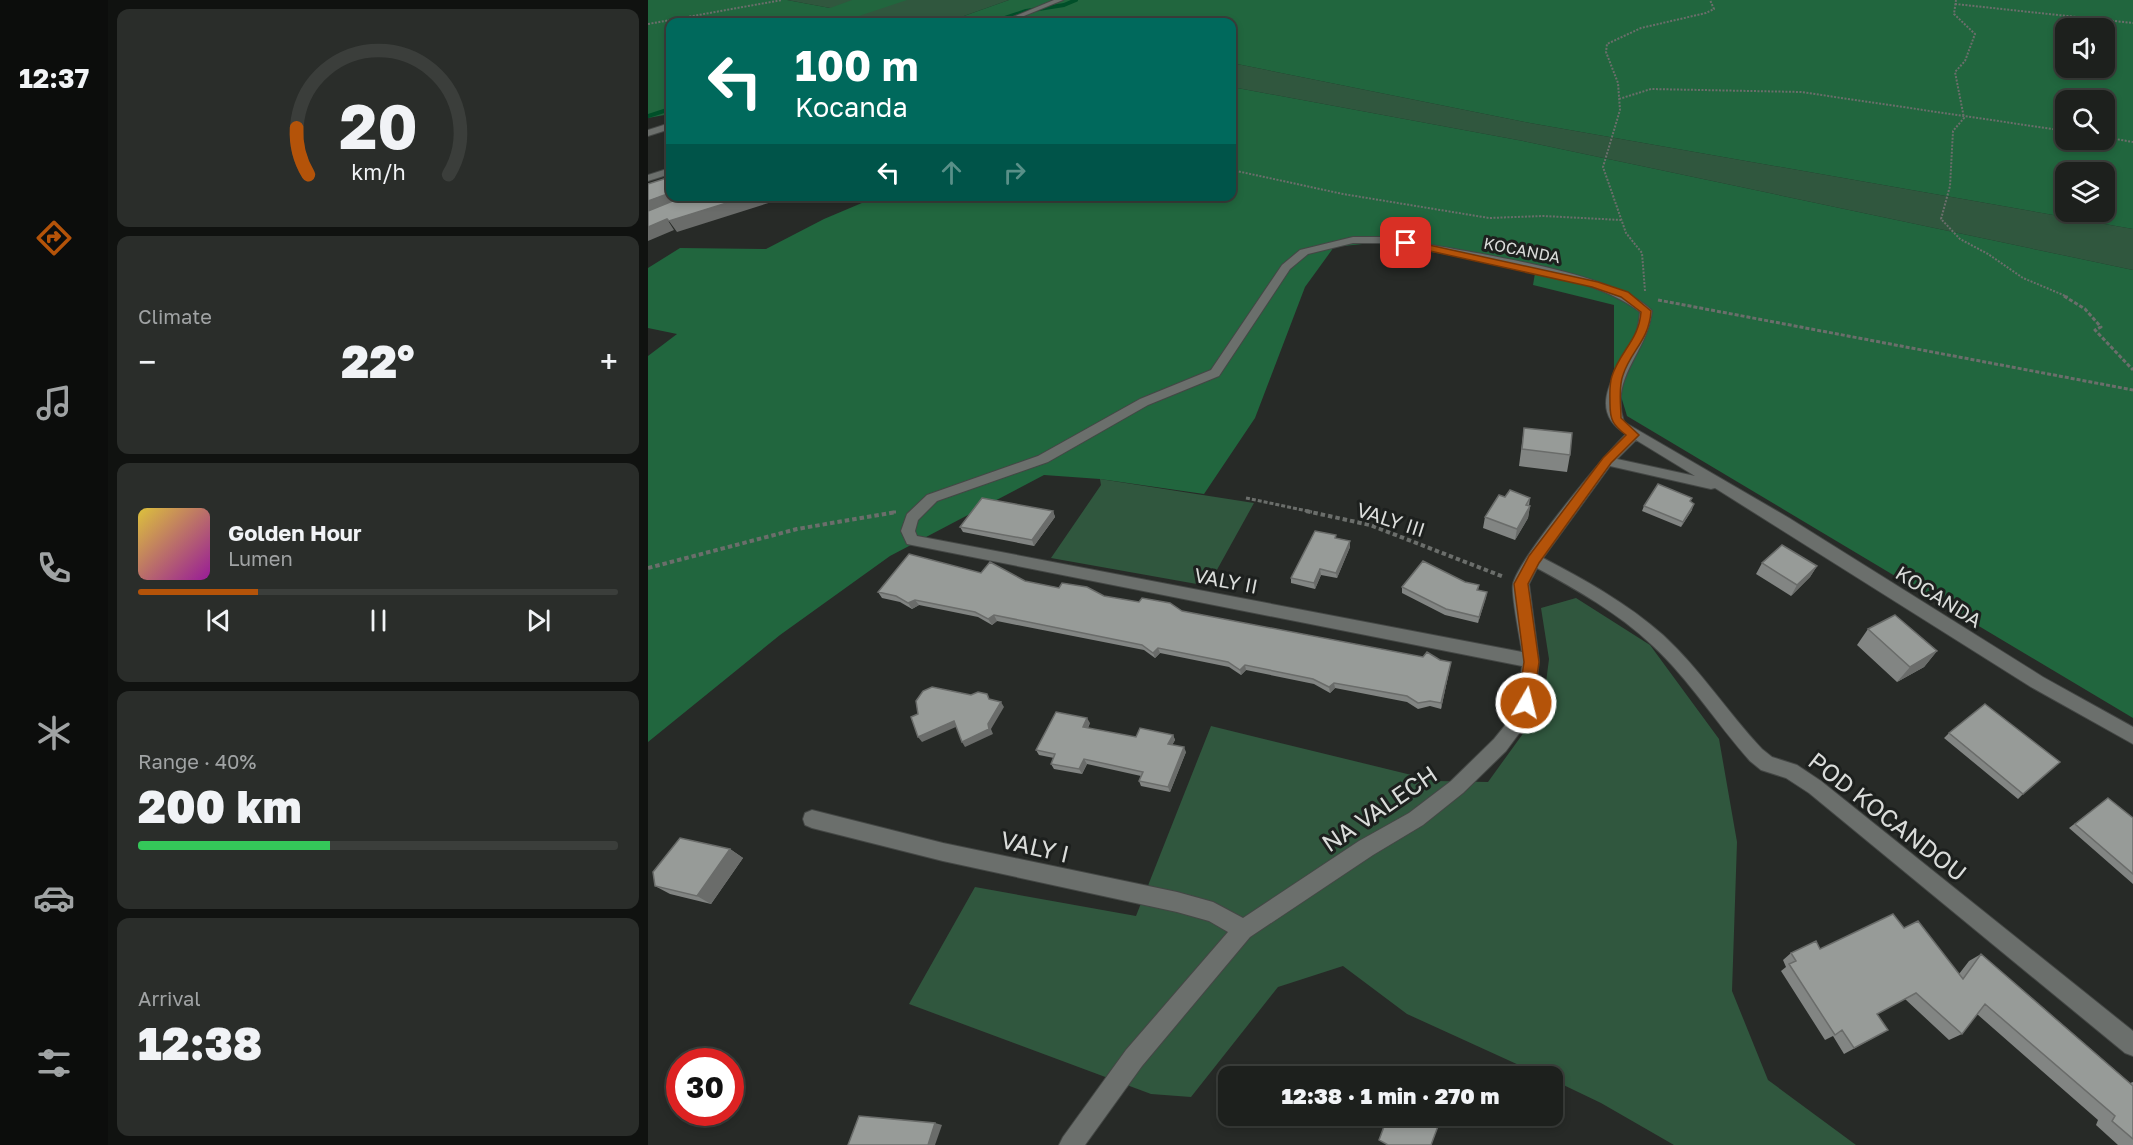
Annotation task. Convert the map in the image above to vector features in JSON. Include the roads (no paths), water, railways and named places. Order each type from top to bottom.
[{"type":"street","points":[[1016,18],[1060,0]]},
{"type":"street","points":[[648,133],[666,127]]},
{"type":"street","points":[[648,178],[666,172]]},
{"type":"street","name":"KOCANDA","points":[[912,540],[908,531],[912,518],[920,507],[933,498],[1043,459],[1144,402],[1215,373],[1286,267],[1314,248],[1353,240],[1387,240],[1406,243],[1559,275],[1644,301],[1645,329],[1618,373],[1615,382],[1615,418],[1618,424],[1633,435],[1726,487],[2037,682],[2133,736]]},
{"type":"street","points":[[1534,560],[1607,460],[1633,435]]},
{"type":"street","name":"KOCANDA","points":[[1607,460],[1726,487]]},
{"type":"street","name":"VALY II","points":[[912,540],[1532,662]]},
{"type":"street","name":"NA VALECH","points":[[1071,1145],[1134,1058],[1243,930],[1366,848],[1416,819],[1457,787],[1500,745],[1517,723],[1526,703],[1532,662],[1521,584],[1534,560]]},
{"type":"street","name":"POD KOCANDOU","points":[[1534,560],[1580,585],[1650,634],[1672,656],[1756,755],[1767,764],[1791,771],[1815,787],[2133,1045]]},
{"type":"street","name":"VALY I","points":[[812,819],[954,854],[1177,902],[1213,912],[1243,930]]},
{"type":"waterway","points":[[1005,18],[1026,11],[1064,5],[1076,0]]},
{"type":"waterway","points":[[648,116],[666,110]]}]
